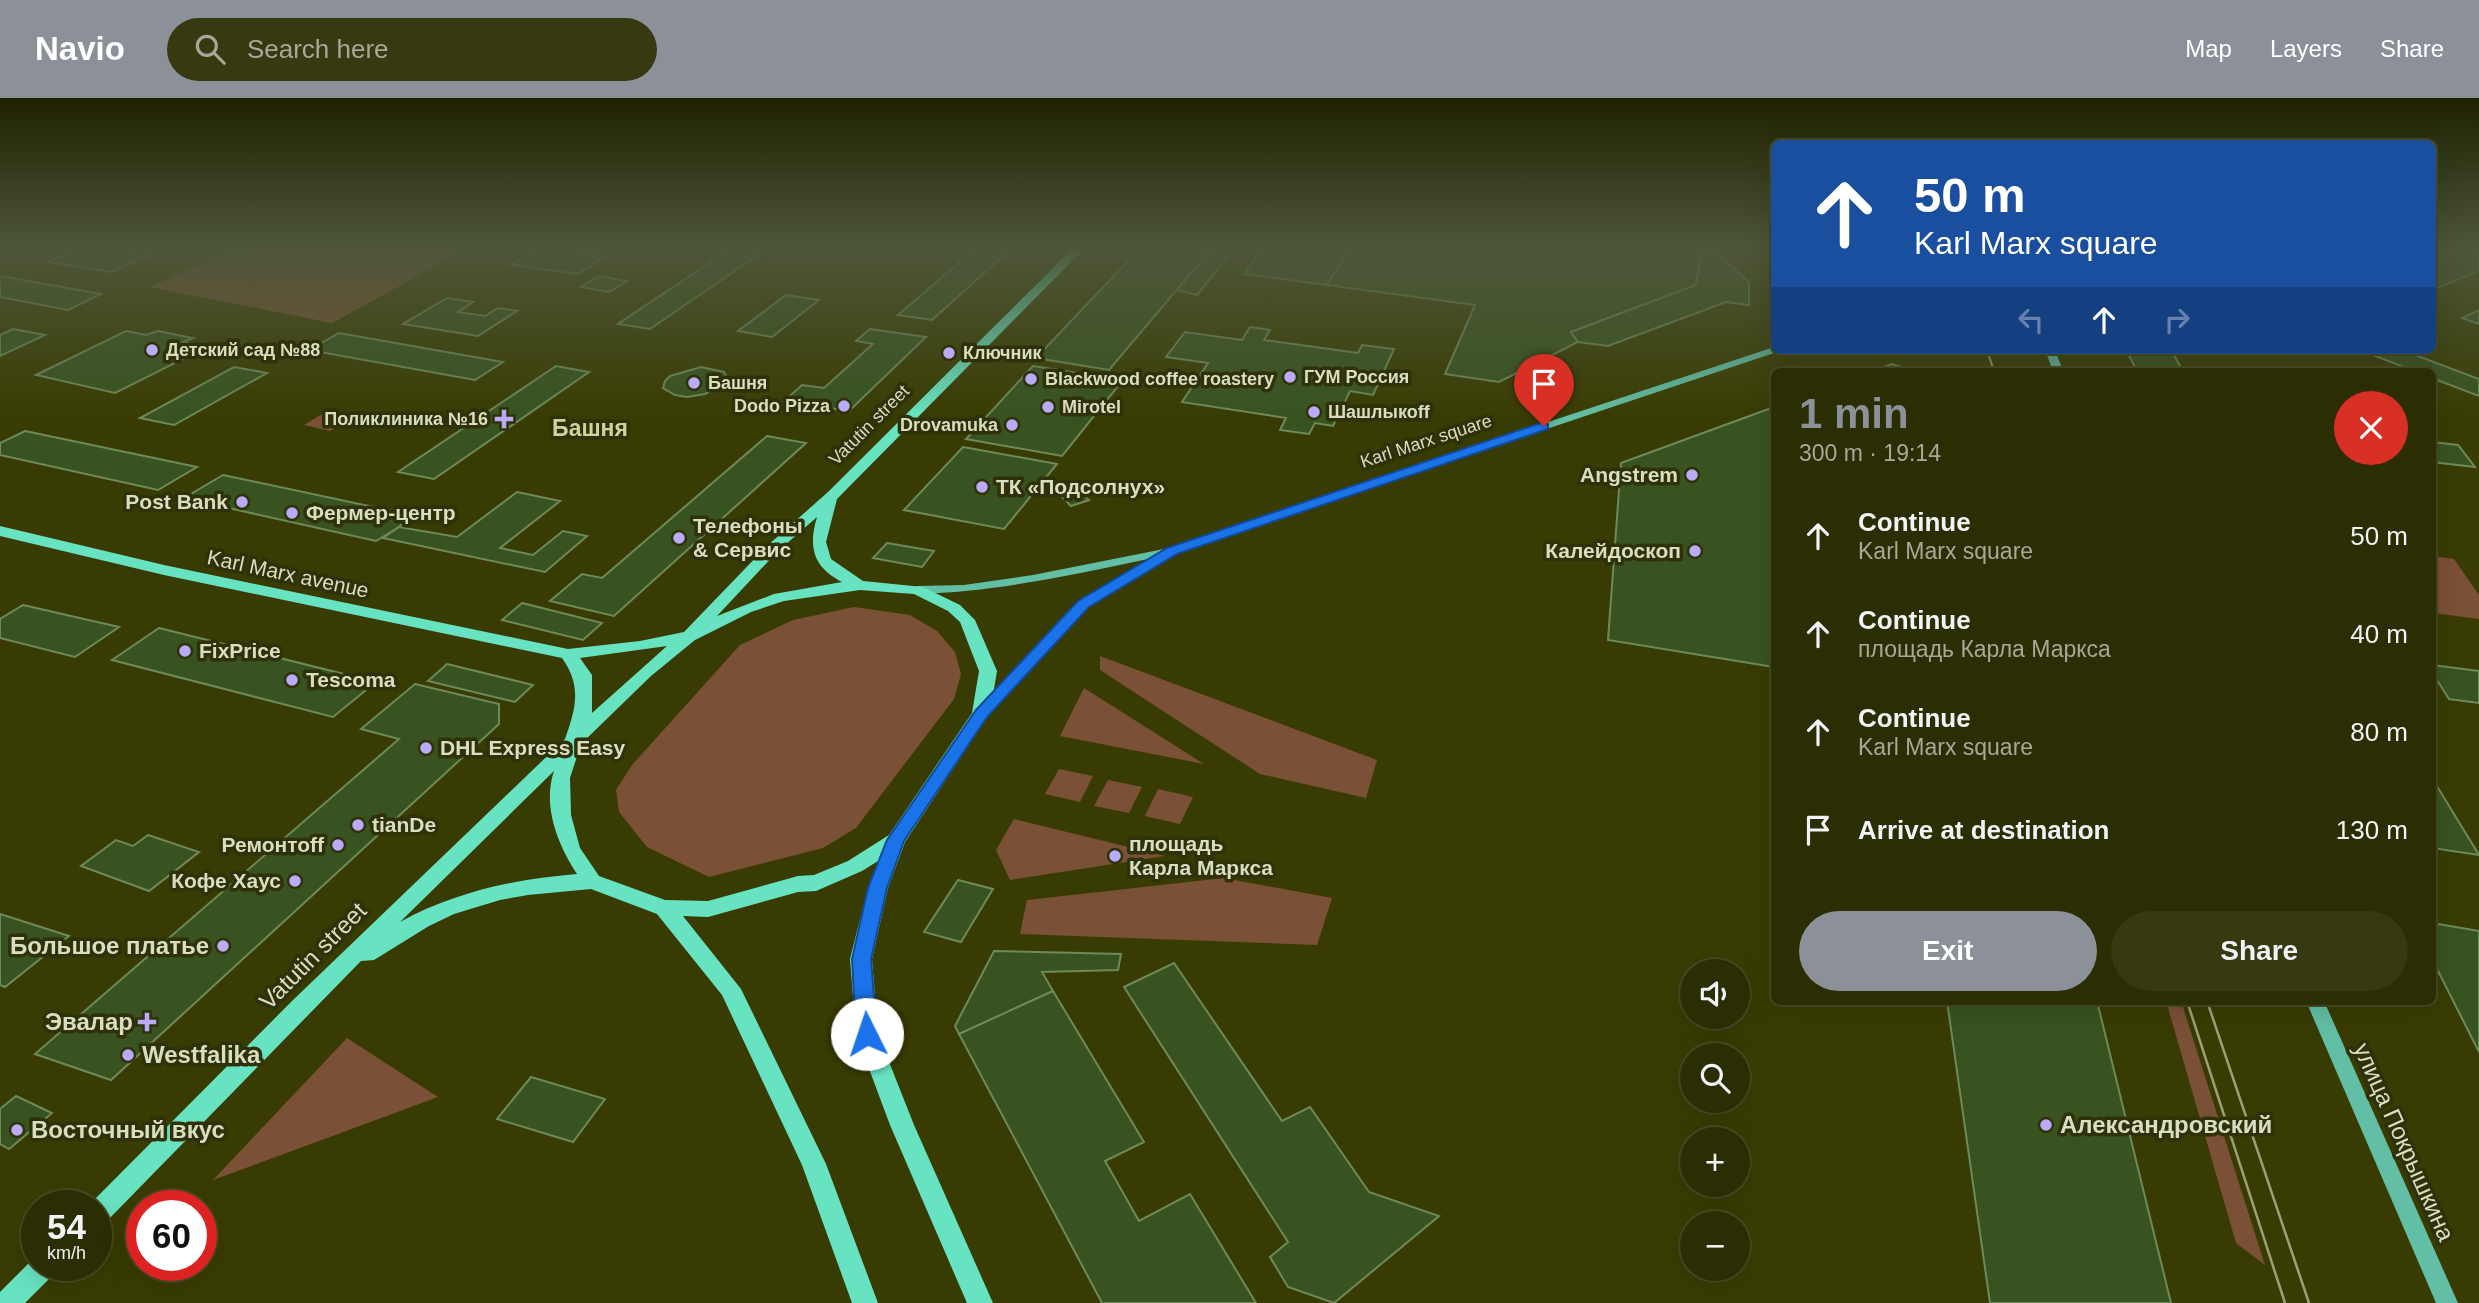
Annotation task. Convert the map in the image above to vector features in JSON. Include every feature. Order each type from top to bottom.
[{"type":"main road","name":"Vatutin street","points":[[689,636],[772,550],[833,495],[1025,303]]},
{"type":"main road","name":"Karl Marx square","points":[[1172,551],[1771,351]]},
{"type":"main road","points":[[833,495],[818,531],[817,547],[824,563],[860,585]]},
{"type":"main road","name":"Karl Marx avenue","points":[[0,531],[164,570],[568,654]]},
{"type":"main road","points":[[592,881],[571,849],[561,816],[561,778],[584,710],[583,675],[568,654],[640,646],[689,636],[780,597],[860,585],[916,590],[964,589],[1033,579],[1172,551]]},
{"type":"main road","points":[[981,1303],[902,1125],[867,1034],[861,959],[877,888],[896,840],[981,713],[1084,604],[1172,551]]},
{"type":"main road","points":[[916,590],[954,608],[967,621],[988,671],[981,713]]},
{"type":"main road","points":[[574,741],[645,672],[689,636]]},
{"type":"main road","name":"Vatutin street","points":[[112,1200],[331,977],[574,741]]},
{"type":"main road","points":[[331,977],[429,916],[463,901],[498,891],[592,881],[664,908],[708,909],[798,884],[816,883],[855,866],[896,840]]},
{"type":"main road","points":[[664,908],[730,989],[814,1164],[865,1303]]},
{"type":"main road","name":"улица Покрышкина","points":[[2317,1005],[2447,1303]]},
{"type":"main road","points":[[7,1303],[29,1281]]},
{"type":"shaded area","points":[[232,303],[368,303],[332,323]]},
{"type":"shaded area","points":[[327,411],[354,417],[330,431],[304,425]]},
{"type":"shaded area","points":[[2436,556],[2454,559],[2479,595],[2479,619],[2436,613]]},
{"type":"shaded area","points":[[854,607],[910,615],[937,631],[955,652],[961,674],[954,699],[856,828],[823,848],[709,877],[647,847],[619,812],[616,790],[632,765],[740,645],[793,620]]},
{"type":"shaded area","points":[[1100,656],[1377,760],[1366,798],[1260,774],[1100,670]]},
{"type":"shaded area","points":[[1084,688],[1204,764],[1060,736]]},
{"type":"shaded area","points":[[1059,769],[1093,776],[1080,802],[1045,794]]},
{"type":"shaded area","points":[[1108,780],[1142,787],[1129,813],[1094,806]]},
{"type":"shaded area","points":[[1158,789],[1193,797],[1180,824],[1145,816]]},
{"type":"shaded area","points":[[1014,819],[1165,856],[1010,880],[996,850]]},
{"type":"shaded area","points":[[1224,878],[1332,898],[1317,945],[1020,934],[1027,900]]},
{"type":"shaded area","points":[[2167,1005],[2182,1005],[2265,1265],[2236,1243]]},
{"type":"shaded area","points":[[347,1038],[438,1097],[213,1180]]},
{"type":"building","points":[[33,303],[82,303],[68,310]]},
{"type":"building","points":[[438,303],[471,303],[458,312],[485,316],[498,308],[517,311],[478,336],[403,324]]},
{"type":"building","points":[[649,303],[688,303],[650,329],[618,324]]},
{"type":"building","points":[[775,303],[815,303],[772,337],[738,331]]},
{"type":"building","points":[[912,303],[951,303],[932,320],[898,315]]},
{"type":"building","points":[[1088,303],[1165,303],[1109,370],[1036,358]]},
{"type":"building","points":[[1462,303],[1648,303],[1571,332],[1578,342],[1499,382],[1445,374],[1475,305]]},
{"type":"building","points":[[1648,303],[1723,303],[1608,346],[1578,342],[1571,332]]},
{"type":"building","points":[[2479,310],[2479,324],[2462,318]]},
{"type":"building","name":"ГУМ Россия","points":[[1250,327],[1270,330],[1264,340],[1358,353],[1362,345],[1394,349],[1373,395],[1350,391],[1333,426],[1315,423],[1309,434],[1280,430],[1286,418],[1182,402],[1208,363],[1166,357],[1185,332],[1242,340]]},
{"type":"building","points":[[13,329],[45,335],[0,356],[0,335]]},
{"type":"building","points":[[870,329],[926,337],[849,411],[784,401],[802,385],[824,388],[873,344],[856,341]]},
{"type":"building","points":[[126,331],[146,335],[158,331],[193,338],[183,342],[209,346],[115,393],[36,375]]},
{"type":"building","points":[[339,333],[503,362],[475,380],[309,350]]},
{"type":"building","points":[[2128,354],[2173,354],[2181,368],[2135,368]]},
{"type":"building","points":[[2370,354],[2413,354],[2479,379],[2479,396],[2436,380],[2436,368],[2406,368]]},
{"type":"building","points":[[1892,364],[1905,368],[1881,368]]},
{"type":"building","points":[[556,366],[589,372],[434,479],[398,472]]},
{"type":"building","name":"Mirotel","points":[[1033,366],[1123,380],[1062,456],[966,439]]},
{"type":"building","points":[[234,367],[267,373],[174,425],[140,418]]},
{"type":"building","name":"Башня","points":[[701,367],[724,372],[727,378],[723,385],[705,394],[687,397],[675,395],[663,388],[670,376]]},
{"type":"building","name":"Калейдоскоп","points":[[1771,408],[1771,667],[1608,640],[1621,463]]},
{"type":"building","points":[[25,431],[197,467],[158,490],[0,455],[0,443]]},
{"type":"building","points":[[767,436],[806,443],[614,616],[550,601],[582,574],[602,578]]},
{"type":"building","points":[[2436,442],[2458,445],[2475,467],[2436,462]]},
{"type":"building","name":"ТК «Подсолнух»","points":[[963,447],[1057,464],[1004,529],[904,510]]},
{"type":"building","points":[[223,475],[411,515],[399,527],[376,541],[184,498]]},
{"type":"building","points":[[1078,490],[1089,500],[1071,506],[1061,496]]},
{"type":"building","points":[[517,492],[560,501],[500,548],[533,555],[563,531],[587,536],[545,572],[383,538],[399,527],[457,537]]},
{"type":"building","points":[[887,543],[934,551],[922,567],[873,558]]},
{"type":"building","points":[[522,603],[602,623],[583,640],[502,620]]},
{"type":"building","points":[[23,605],[119,627],[75,657],[0,638],[0,619]]},
{"type":"building","points":[[159,628],[376,682],[333,717],[112,660]]},
{"type":"building","points":[[447,664],[533,685],[515,702],[428,681]]},
{"type":"building","points":[[2436,666],[2479,671],[2479,703],[2449,699],[2436,678]]},
{"type":"building","points":[[415,684],[499,704],[499,724],[111,1080],[35,1054],[399,739],[361,729]]},
{"type":"building","points":[[2436,785],[2479,855],[2436,849]]},
{"type":"building","points":[[148,835],[199,852],[149,891],[81,866],[116,840],[133,846]]},
{"type":"building","points":[[958,880],[993,889],[961,942],[924,932]]},
{"type":"building","points":[[0,914],[69,936],[5,987],[0,985]]},
{"type":"building","points":[[2436,924],[2479,931],[2479,1052],[2436,967]]},
{"type":"building","points":[[994,951],[1121,954],[1118,970],[1042,972],[1053,991],[959,1034],[955,1026]]},
{"type":"building","points":[[1174,963],[1282,1121],[1310,1107],[1369,1192],[1439,1216],[1334,1303],[1288,1287],[1270,1257],[1288,1242],[1124,987]]},
{"type":"building","points":[[1053,991],[1144,1142],[1105,1161],[1139,1221],[1190,1194],[1256,1303],[1102,1303],[959,1034]]},
{"type":"building","name":"Александровский","points":[[1948,1005],[2098,1005],[2171,1303],[1990,1303]]},
{"type":"building","points":[[531,1077],[605,1099],[573,1142],[497,1119]]},
{"type":"building","points":[[16,1096],[52,1113],[9,1149],[0,1144],[0,1109]]},
{"type":"tram line","points":[[1988,354],[1993,368]]},
{"type":"tram line","points":[[2188,1005],[2285,1303]]},
{"type":"tram line","points":[[2208,1005],[2309,1303]]},
{"type":"place","name":"Детский сад №88","points":[[152,350]]},
{"type":"place","name":"Ключник","points":[[949,353]]},
{"type":"place","name":"ГУМ Россия","points":[[1290,377]]},
{"type":"place","name":"Blackwood coffee roastery","points":[[1031,379]]},
{"type":"place","name":"Башня","points":[[694,383]]},
{"type":"place","name":"Dodo Pizza","points":[[844,406]]},
{"type":"place","name":"Mirotel","points":[[1048,407]]},
{"type":"place","name":"Шашлыкоff","points":[[1314,412]]},
{"type":"place","name":"Поликлиника №16","points":[[504,419]]},
{"type":"place","name":"Drovamuka","points":[[1012,425]]},
{"type":"place","name":"Angstrem","points":[[1692,475]]},
{"type":"place","name":"ТК «Подсолнух»","points":[[982,487]]},
{"type":"place","name":"Post Bank","points":[[242,502]]},
{"type":"place","name":"Фермер-центр","points":[[292,513]]},
{"type":"place","name":"Телефоны & Сервис","points":[[679,538]]},
{"type":"place","name":"Калейдоскоп","points":[[1695,551]]},
{"type":"place","name":"FixPrice","points":[[185,651]]},
{"type":"place","name":"Tescoma","points":[[292,680]]},
{"type":"place","name":"DHL Express Easy","points":[[426,748]]},
{"type":"place","name":"tianDe","points":[[358,825]]},
{"type":"place","name":"Ремонтоff","points":[[338,845]]},
{"type":"place","name":"площадь Карла Маркса","points":[[1115,856]]},
{"type":"place","name":"Кофе Хаус","points":[[295,881]]},
{"type":"place","name":"Большое платье","points":[[223,946]]},
{"type":"place","name":"Эвалар","points":[[147,1022]]},
{"type":"place","name":"Westfalika","points":[[128,1055]]},
{"type":"place","name":"Александровский","points":[[2046,1125]]},
{"type":"place","name":"Восточный вкус","points":[[17,1130]]},
{"type":"district","name":"Башня","points":[[590,428]]},
{"type":"route","points":[[867,1034],[861,959],[877,888],[896,840],[981,713],[1084,604],[1172,551],[1544,426]]}]
